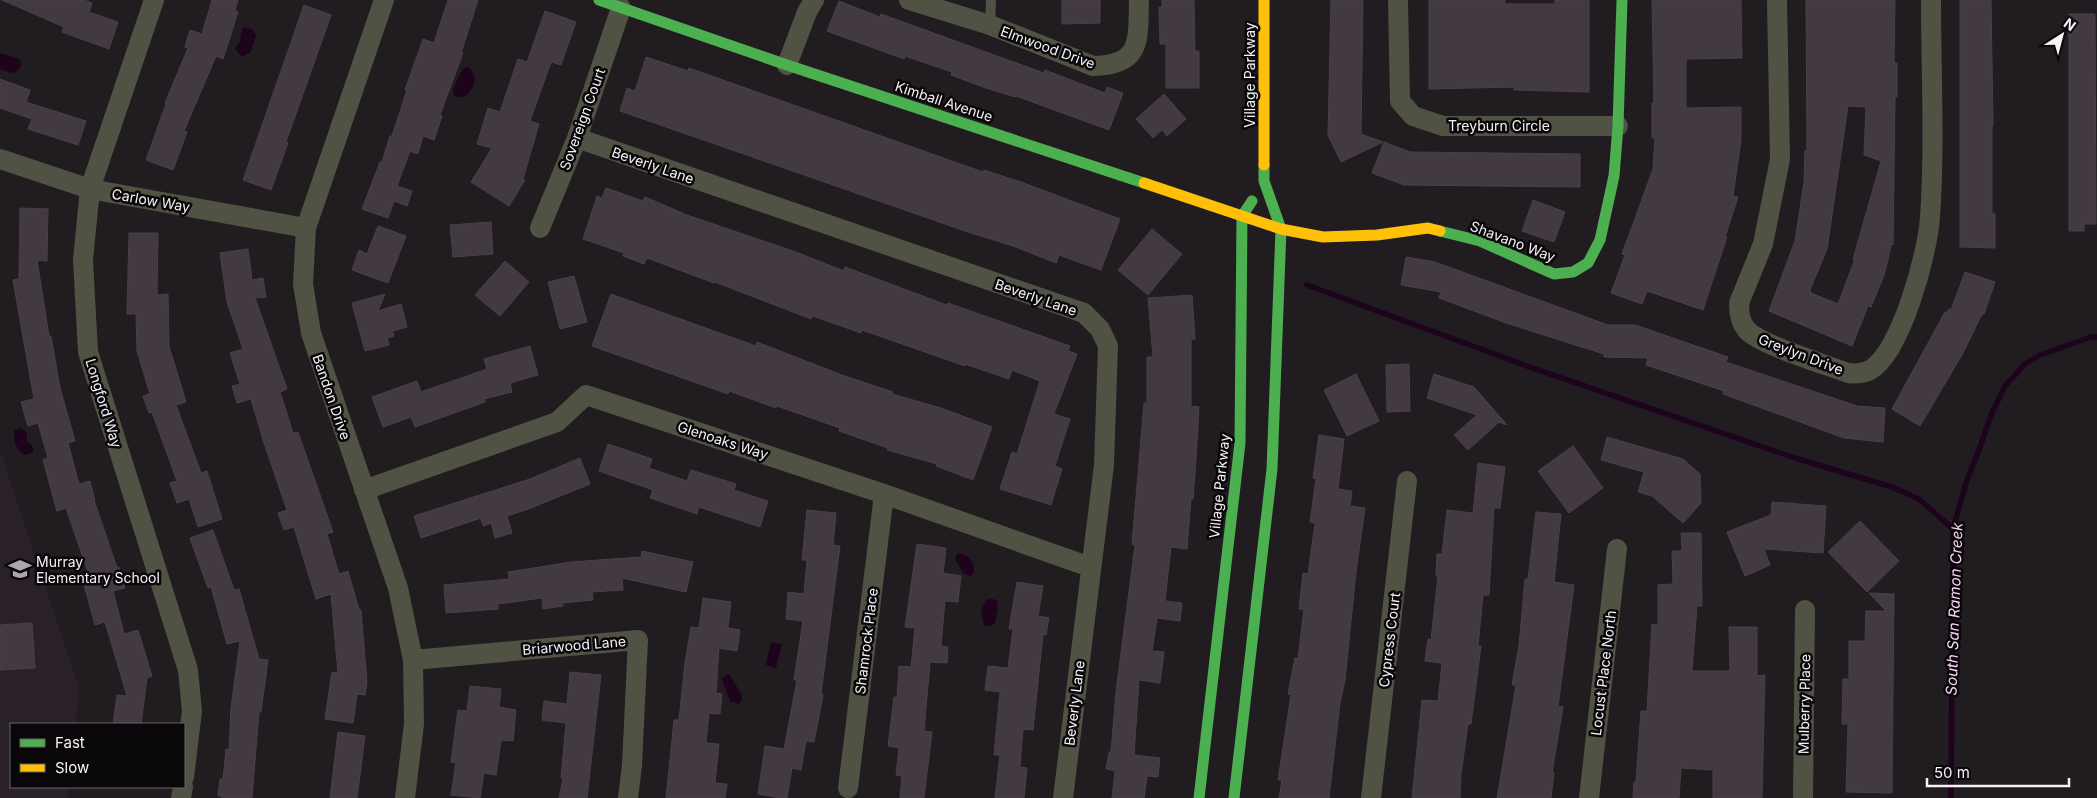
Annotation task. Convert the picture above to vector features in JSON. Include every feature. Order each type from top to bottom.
[{"type":"street","name":"Longford Way","points":[[154,0],[90,189],[83,260],[88,352],[188,670],[192,711],[185,769]]},
{"type":"street","name":"Bandon Drive","points":[[384,0],[306,228],[304,284],[311,333],[398,588],[412,660],[414,724],[405,798]]},
{"type":"street","name":"Kimball Avenue","points":[[599,0],[786,65],[1281,229]]},
{"type":"street","points":[[786,65],[806,12],[814,0]]},
{"type":"street","name":"Elmwood Drive","points":[[909,0],[990,25],[1093,66],[1111,66],[1127,59],[1136,47],[1139,0]]},
{"type":"street","name":"Village Parkway","points":[[1234,798],[1272,469],[1281,229],[1264,181],[1264,0]]},
{"type":"street","name":"Treyburn Circle","points":[[1398,0],[1400,101],[1413,116],[1443,126],[1618,126]]},
{"type":"street","name":"Shavano Way","points":[[1281,229],[1323,237],[1377,235],[1428,228],[1480,242],[1554,274],[1573,272],[1588,263],[1600,240],[1614,176],[1618,126],[1622,0]]},
{"type":"street","name":"Greylyn Drive","points":[[1777,0],[1780,159],[1763,244],[1739,303],[1739,312],[1745,328],[1757,339],[1848,373],[1860,374],[1870,370],[1879,363],[1889,351],[1897,336],[1916,286],[1930,220],[1932,141],[1931,0]]},
{"type":"street","name":"Sovereign Court","points":[[540,228],[577,138],[621,8]]},
{"type":"street","name":"Beverly Lane","points":[[577,138],[1084,314],[1100,329],[1108,346],[1104,465],[1063,798]]},
{"type":"street","name":"Carlow Way","points":[[0,159],[90,189],[306,228]]},
{"type":"street","points":[[1242,216],[1264,181]]},
{"type":"street","name":"Village Parkway","points":[[1199,798],[1240,443],[1242,216]]},
{"type":"street","name":"Glenoaks Way","points":[[364,490],[557,422],[586,395],[884,494],[1090,567]]},
{"type":"street","name":"Cypress Court","points":[[1371,798],[1408,481]]},
{"type":"street","name":"Shamrock Place","points":[[848,788],[884,494]]},
{"type":"street","name":"Locust Place North","points":[[1589,798],[1617,549]]},
{"type":"street","name":"Mulberry Place","points":[[1802,798],[1805,610]]},
{"type":"street","name":"Briarwood Lane","points":[[412,660],[638,640],[632,765],[628,798]]},
{"type":"lane","points":[[990,25],[991,0]]},
{"type":"shaded area","points":[[244,27],[252,29],[256,35],[250,53],[242,57],[235,49],[240,41]]},
{"type":"shaded area","points":[[0,53],[20,59],[21,65],[18,71],[12,73],[0,69]]},
{"type":"shaded area","points":[[469,67],[475,77],[471,90],[462,97],[454,96],[453,89],[459,75],[464,68]]},
{"type":"shaded area","points":[[20,428],[27,432],[27,442],[32,445],[34,452],[24,455],[17,448],[14,431]]},
{"type":"shaded area","name":"Murray Elementary School","points":[[0,450],[79,688],[76,723],[10,723],[10,788],[70,788],[68,798],[0,798]]},
{"type":"shaded area","points":[[957,553],[964,555],[972,562],[974,572],[971,576],[963,573],[955,559]]},
{"type":"shaded area","points":[[986,600],[997,600],[998,607],[995,623],[991,626],[984,625],[981,610]]},
{"type":"shaded area","points":[[771,642],[782,644],[776,668],[766,665]]},
{"type":"shaded area","points":[[729,674],[742,695],[742,700],[739,704],[730,701],[723,684],[722,678]]},
{"type":"building","points":[[2,0],[84,0],[92,3],[89,12],[118,22],[109,49],[62,32],[64,27]]},
{"type":"building","points":[[212,0],[238,0],[235,11],[238,12],[223,59],[216,56],[184,131],[187,132],[173,170],[146,160],[165,103],[188,48],[185,47],[190,30],[202,34]]},
{"type":"building","points":[[448,0],[478,0],[461,53],[463,53],[440,115],[442,116],[434,140],[423,136],[418,154],[410,151],[397,186],[412,191],[407,206],[394,201],[388,218],[362,209],[380,162],[382,162],[390,136],[392,136],[407,90],[405,90],[423,39],[434,43]]},
{"type":"building","points":[[1062,0],[1100,0],[1100,23],[1062,24]]},
{"type":"building","points":[[1162,0],[1194,0],[1195,51],[1199,51],[1199,88],[1166,88],[1166,44],[1160,44],[1159,7],[1162,7]]},
{"type":"building","points":[[1331,0],[1363,0],[1361,134],[1383,142],[1341,162],[1328,135]]},
{"type":"building","points":[[1429,0],[1505,0],[1505,4],[1555,4],[1555,0],[1589,0],[1589,92],[1514,90],[1514,87],[1429,89]]},
{"type":"building","points":[[1652,0],[1741,0],[1742,58],[1686,59],[1686,108],[1741,107],[1741,140],[1733,196],[1738,197],[1703,310],[1647,291],[1642,304],[1611,293],[1625,255],[1622,254],[1653,169],[1655,138],[1652,138],[1652,103],[1654,103]]},
{"type":"building","points":[[1806,0],[1895,0],[1894,63],[1897,63],[1897,97],[1895,97],[1893,245],[1887,245],[1891,247],[1884,275],[1871,307],[1868,306],[1852,346],[1769,311],[1795,241],[1804,182],[1805,151],[1807,151]],"holes":[[[1848,106],[1866,107],[1864,155],[1881,161],[1853,259],[1855,259],[1838,304],[1811,293],[1810,290],[1827,249]]]},
{"type":"building","points":[[1960,0],[1991,0],[1992,214],[1995,214],[1995,248],[1960,247]]},
{"type":"building","points":[[839,1],[880,17],[881,14],[1044,73],[1045,70],[1105,93],[1107,87],[1123,93],[1109,130],[1016,96],[986,88],[951,75],[952,72],[905,56],[904,59],[827,31]]},
{"type":"building","points":[[304,5],[331,15],[271,190],[243,180]]},
{"type":"building","points":[[545,11],[576,22],[561,65],[551,62],[530,121],[539,124],[523,179],[525,180],[509,206],[471,182],[492,148],[477,144],[488,108],[500,112],[518,59],[527,62]]},
{"type":"building","points":[[2069,14],[2095,14],[2096,224],[2084,224],[2084,231],[2069,231]]},
{"type":"building","points":[[646,57],[688,71],[689,68],[983,172],[984,170],[1021,182],[1120,219],[1101,270],[1059,255],[1056,263],[1013,246],[620,111],[627,88],[635,91]]},
{"type":"building","points":[[0,79],[30,90],[26,102],[86,121],[78,145],[28,129],[32,119],[0,108]]},
{"type":"building","points":[[1164,94],[1186,119],[1167,136],[1162,130],[1153,138],[1136,119]]},
{"type":"building","points":[[1384,142],[1410,152],[1580,154],[1580,187],[1404,185],[1372,173]]},
{"type":"building","points":[[606,188],[643,201],[645,197],[687,215],[796,252],[844,271],[845,267],[947,305],[948,303],[1070,346],[1068,351],[1077,354],[1054,414],[1070,419],[1055,466],[1062,469],[1051,505],[1000,489],[1012,452],[1017,454],[1040,381],[1012,370],[1009,379],[965,364],[965,366],[862,330],[861,333],[813,316],[811,319],[647,258],[644,264],[623,256],[624,253],[583,239],[597,196],[602,198]]},
{"type":"building","points":[[1533,200],[1565,212],[1554,242],[1522,231]]},
{"type":"building","points":[[20,208],[48,209],[47,261],[37,260],[49,336],[51,336],[60,388],[75,441],[68,443],[79,484],[90,481],[94,500],[117,568],[119,567],[125,588],[113,591],[124,634],[138,630],[152,676],[147,678],[141,723],[113,723],[117,695],[127,696],[105,622],[95,625],[82,577],[89,575],[66,508],[57,511],[43,460],[48,458],[38,423],[28,426],[21,402],[34,399],[13,280],[19,279]]},
{"type":"building","points":[[491,222],[493,254],[453,257],[450,225]]},
{"type":"building","points":[[378,226],[406,236],[388,283],[352,270],[359,250],[367,254]]},
{"type":"building","points":[[1152,229],[1182,254],[1148,295],[1118,270]]},
{"type":"building","points":[[129,233],[158,233],[157,295],[168,294],[169,346],[186,402],[176,405],[201,473],[207,471],[222,519],[198,527],[189,499],[177,503],[170,483],[177,481],[152,412],[149,413],[143,396],[150,394],[137,351],[136,314],[127,314]]},
{"type":"building","points":[[248,249],[252,280],[263,278],[266,297],[255,298],[287,389],[280,392],[293,433],[298,432],[333,532],[327,534],[339,574],[348,571],[359,610],[361,610],[367,683],[365,695],[357,694],[353,723],[325,719],[332,672],[338,673],[331,594],[316,599],[294,527],[284,530],[278,513],[287,510],[251,399],[237,403],[232,386],[240,384],[230,353],[243,349],[227,302],[220,253]]},
{"type":"building","points":[[1406,257],[1435,262],[1608,325],[1635,325],[1728,357],[1726,362],[1857,406],[1885,408],[1883,442],[1844,438],[1723,394],[1724,391],[1646,365],[1648,358],[1604,357],[1604,354],[1509,324],[1439,298],[1441,292],[1401,285]]},
{"type":"building","points":[[505,261],[529,282],[500,316],[475,295]]},
{"type":"building","points":[[1965,272],[1995,282],[1984,314],[1982,314],[1963,353],[1920,426],[1892,409],[1945,312],[1947,313],[1949,309],[1951,310]]},
{"type":"building","points":[[574,276],[587,322],[560,329],[548,282]]},
{"type":"building","points":[[385,294],[378,311],[401,304],[407,327],[392,331],[394,336],[387,338],[389,345],[365,351],[352,303]]},
{"type":"building","points":[[611,294],[756,346],[757,342],[842,375],[893,392],[892,394],[941,408],[992,427],[973,480],[936,466],[937,464],[887,450],[888,448],[839,431],[840,428],[729,391],[728,394],[592,346]]},
{"type":"building","points":[[1192,295],[1195,339],[1191,339],[1191,406],[1199,407],[1193,499],[1191,499],[1187,549],[1171,547],[1165,601],[1182,603],[1180,621],[1157,618],[1152,651],[1164,652],[1160,683],[1139,680],[1134,755],[1160,758],[1158,777],[1147,776],[1144,798],[1112,798],[1115,771],[1106,769],[1109,752],[1111,752],[1116,692],[1135,545],[1132,544],[1144,403],[1147,403],[1147,357],[1153,357],[1148,298]]},
{"type":"building","points":[[530,346],[538,375],[510,383],[512,392],[484,399],[485,402],[415,427],[411,417],[383,427],[372,397],[417,381],[421,392],[487,369],[484,359]]},
{"type":"building","points":[[1409,364],[1410,411],[1387,412],[1386,365]]},
{"type":"building","points":[[1356,374],[1379,421],[1347,436],[1324,390]]},
{"type":"building","points":[[1434,374],[1474,387],[1507,425],[1499,422],[1468,450],[1454,435],[1477,415],[1427,398]]},
{"type":"building","points":[[1319,435],[1344,439],[1338,489],[1352,491],[1350,506],[1365,508],[1329,798],[1279,798],[1282,780],[1278,780],[1291,695],[1288,694],[1295,658],[1298,659],[1304,609],[1299,609],[1303,573],[1308,574],[1315,523],[1310,522],[1316,479],[1313,478]]},
{"type":"building","points":[[1607,437],[1683,459],[1700,474],[1701,503],[1683,523],[1652,496],[1638,492],[1644,472],[1601,460]]},
{"type":"building","points":[[608,444],[652,459],[649,468],[687,481],[691,470],[736,484],[734,490],[768,501],[760,527],[699,507],[697,514],[650,498],[653,490],[599,471]]},
{"type":"building","points":[[1573,446],[1603,488],[1569,513],[1538,471]]},
{"type":"building","points":[[580,458],[590,484],[507,516],[512,533],[495,538],[491,523],[483,526],[481,518],[421,538],[414,516],[530,479]]},
{"type":"building","points":[[1478,463],[1505,467],[1500,508],[1494,508],[1489,595],[1483,595],[1478,646],[1481,646],[1471,724],[1468,724],[1461,774],[1460,798],[1412,798],[1422,700],[1438,701],[1442,663],[1425,661],[1428,639],[1431,640],[1438,576],[1436,576],[1437,554],[1442,554],[1447,510],[1473,513]]},
{"type":"building","points":[[1772,502],[1826,506],[1823,553],[1764,549],[1770,565],[1745,576],[1727,532],[1771,515]]},
{"type":"building","points":[[807,510],[836,513],[833,545],[840,546],[821,694],[823,695],[814,742],[806,741],[801,770],[792,768],[787,798],[781,798],[758,794],[765,746],[784,749],[797,680],[794,680],[803,621],[786,619],[788,592],[804,594],[807,560],[802,560]]},
{"type":"building","points":[[1536,512],[1561,514],[1554,582],[1574,585],[1558,706],[1563,707],[1552,772],[1554,772],[1551,798],[1497,798],[1516,685],[1512,685],[1519,646],[1525,579],[1528,579]]},
{"type":"building","points":[[1860,521],[1899,561],[1867,592],[1828,552]]},
{"type":"building","points":[[213,530],[234,590],[239,589],[259,659],[268,660],[261,712],[259,712],[252,798],[222,798],[222,796],[218,796],[220,779],[223,779],[226,749],[229,750],[231,708],[240,641],[227,644],[211,587],[208,588],[190,538]]},
{"type":"building","points":[[1681,533],[1701,533],[1702,606],[1697,606],[1692,671],[1730,671],[1729,627],[1757,627],[1757,676],[1765,675],[1762,798],[1713,798],[1713,770],[1681,768],[1679,798],[1633,798],[1634,782],[1636,782],[1641,711],[1647,711],[1652,624],[1658,625],[1658,585],[1673,584],[1672,551],[1682,551]]},
{"type":"building","points":[[917,544],[946,548],[943,573],[961,576],[958,602],[945,601],[941,646],[948,647],[947,663],[930,662],[924,731],[932,732],[924,798],[900,798],[902,776],[896,775],[899,748],[888,746],[894,697],[897,697],[899,666],[911,667],[915,628],[905,627]]},
{"type":"building","points":[[642,551],[693,562],[686,592],[622,578],[623,590],[592,592],[593,600],[562,603],[563,606],[543,609],[542,598],[498,604],[498,609],[446,613],[444,585],[509,579],[508,572],[571,562],[641,557]]},
{"type":"building","points":[[1017,582],[1043,586],[1038,616],[1049,618],[1046,635],[1043,634],[1033,730],[1023,729],[1020,767],[1027,768],[1024,798],[995,798],[1000,755],[994,755],[1000,692],[985,690],[988,666],[1008,668],[1013,629],[1009,629]]},
{"type":"building","points":[[1869,593],[1894,594],[1892,793],[1846,792],[1848,724],[1842,724],[1843,679],[1849,679],[1849,641],[1865,641],[1866,611],[1886,611]]},
{"type":"building","points":[[703,598],[731,602],[728,628],[740,630],[737,651],[719,648],[716,693],[722,694],[720,714],[709,713],[706,743],[719,744],[715,783],[727,784],[725,798],[666,798],[674,720],[679,720],[691,627],[699,628]]},
{"type":"building","points":[[32,623],[35,668],[0,670],[0,625]]},
{"type":"building","points":[[570,672],[601,675],[587,798],[559,798],[563,779],[561,778],[566,723],[542,720],[544,701],[567,704]]},
{"type":"building","points":[[470,686],[501,689],[499,707],[516,710],[513,741],[501,740],[496,775],[484,773],[480,798],[451,795],[456,763],[451,762],[458,710],[467,711]]},
{"type":"building","points":[[338,732],[365,736],[357,798],[330,798]]},
{"type":"waterway","points":[[1307,285],[1524,365],[1795,458],[1892,487],[1919,499],[1953,529]]},
{"type":"waterway","name":"South San Ramon Creek","points":[[1951,798],[1953,529],[1967,480],[1991,415],[2005,386],[2025,364],[2040,355],[2091,337],[2097,337]]},
{"type":"traffic: fast","points":[[599,0],[787,65],[1144,183]]},
{"type":"traffic: fast","points":[[1440,231],[1480,241],[1554,274],[1573,272],[1588,263],[1600,240],[1614,176],[1618,126],[1622,0]]},
{"type":"traffic: fast","points":[[1234,798],[1272,469],[1281,229],[1264,181],[1264,165]]},
{"type":"traffic: fast","points":[[1199,798],[1240,443],[1242,216],[1252,201]]},
{"type":"traffic: slow","points":[[1264,0],[1264,165]]},
{"type":"traffic: slow","points":[[1144,183],[1281,229],[1323,237],[1377,235],[1428,228],[1440,231]]},
{"type":"place","name":"Murray Elementary School","points":[[20,569]]}]
